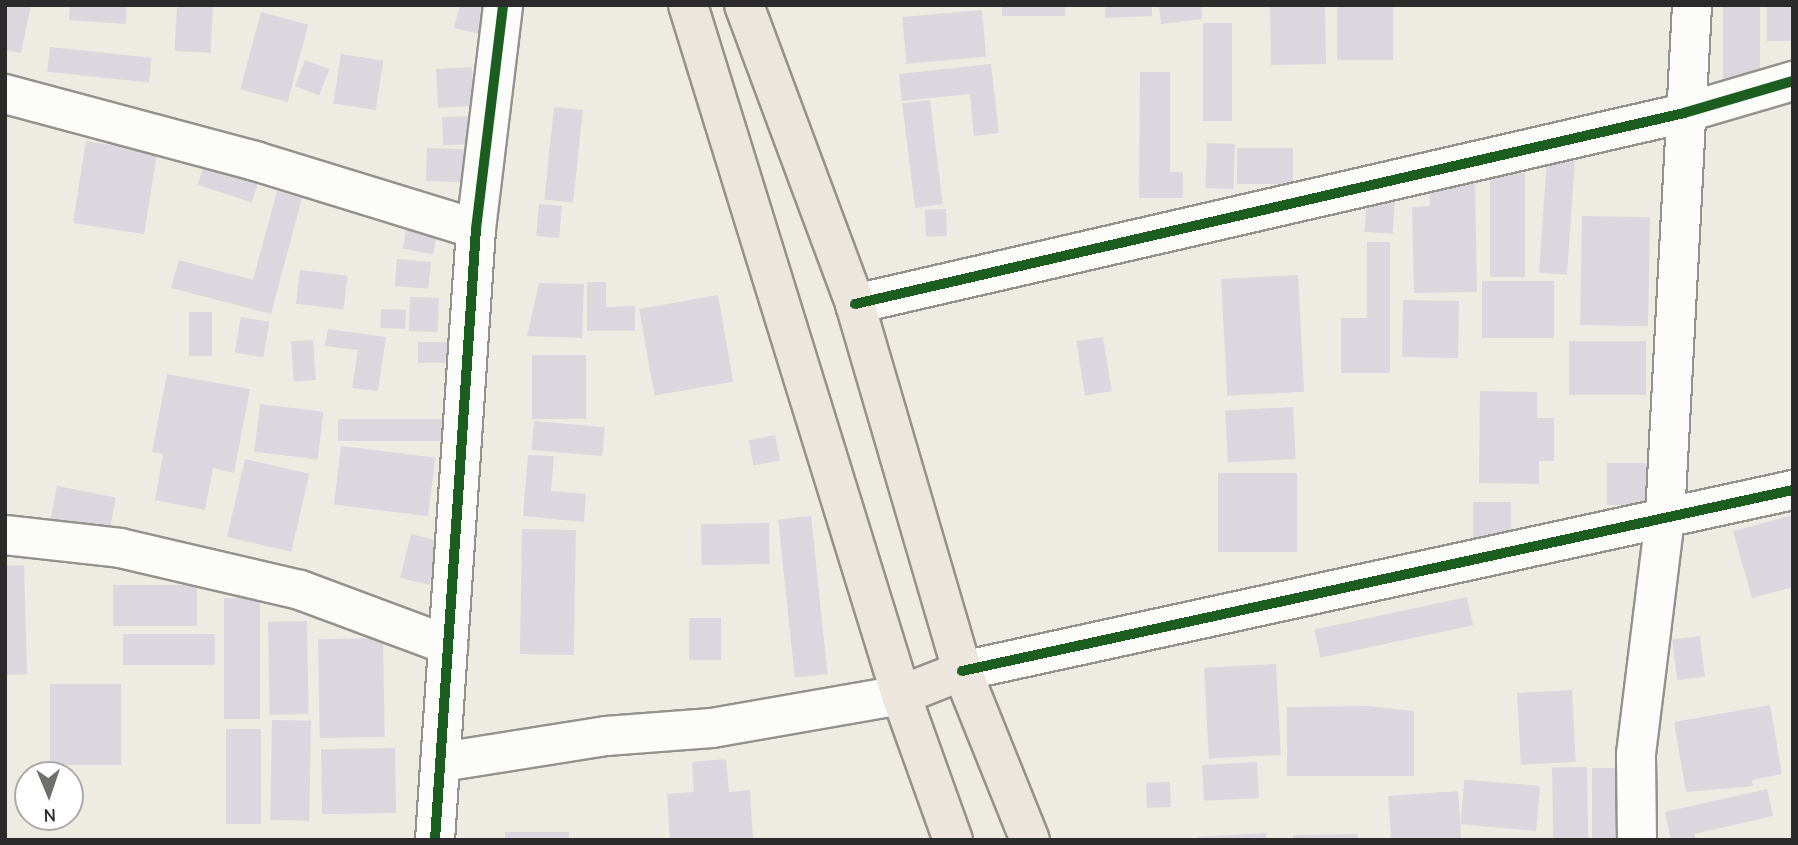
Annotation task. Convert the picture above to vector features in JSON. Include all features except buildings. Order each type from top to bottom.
[{"type":"main road","points":[[688,5],[901,695],[953,840]]},
{"type":"main road","points":[[744,5],[855,304],[962,671],[1030,840]]},
{"type":"main road","points":[[901,695],[962,671]]},
{"type":"street","points":[[435,840],[475,229],[503,5]]},
{"type":"street","points":[[1637,840],[1636,754],[1665,517],[1684,113],[1692,5]]},
{"type":"street","points":[[855,304],[1684,113],[1793,80]]},
{"type":"street","points":[[5,94],[255,160],[475,229]]},
{"type":"street","points":[[962,671],[1793,490]]},
{"type":"street","points":[[5,535],[120,548],[300,590],[449,645]]},
{"type":"street","points":[[442,762],[606,736],[712,728],[901,695]]},
{"type":"cycle path","points":[[435,840],[476,229],[503,5]]},
{"type":"cycle path","points":[[855,304],[1684,113],[1793,81]]},
{"type":"cycle path","points":[[962,671],[1793,490]]}]
